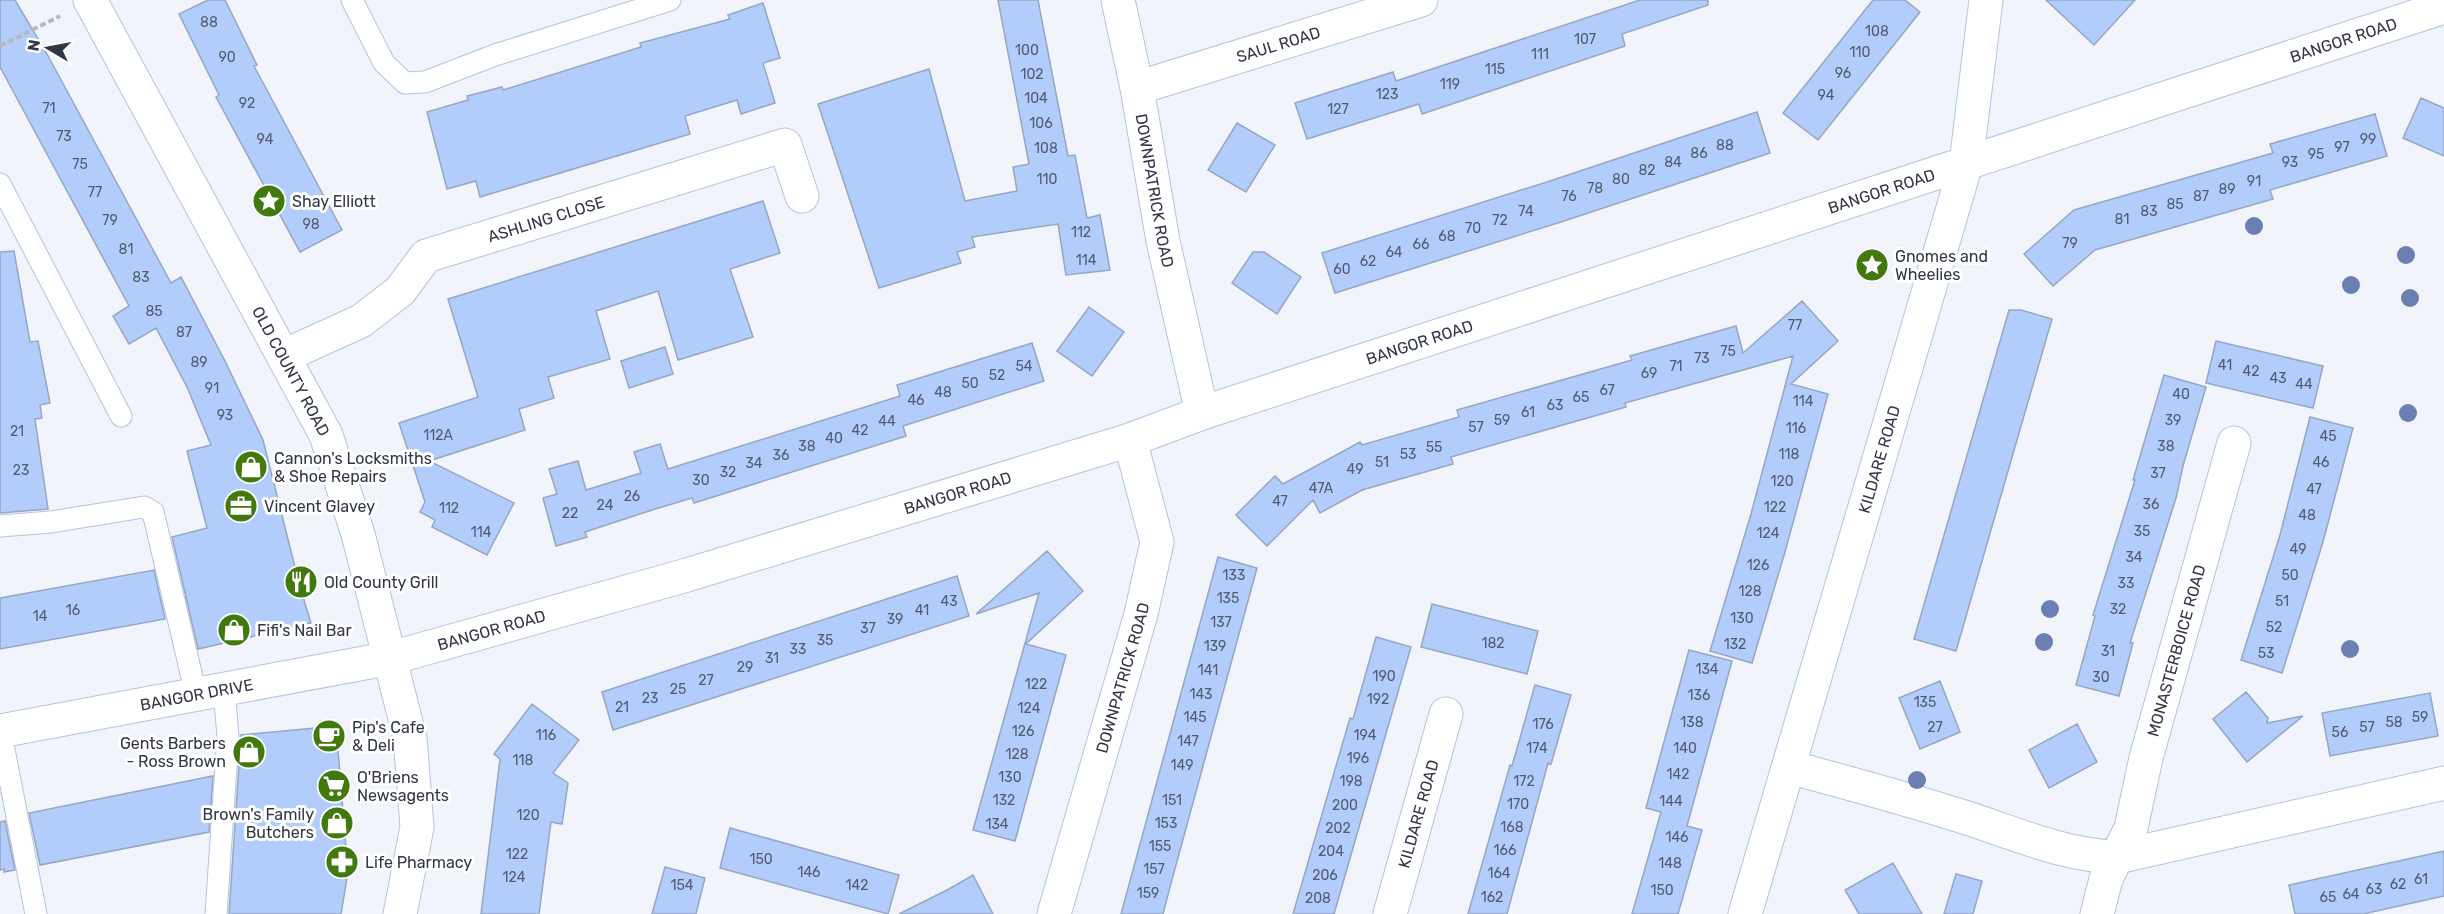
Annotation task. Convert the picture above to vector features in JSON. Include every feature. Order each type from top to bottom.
[{"type":"street","name":"DOWNPATRICK ROAD","points":[[1118,0],[1137,88],[1163,241],[1202,413]]},
{"type":"street","name":"SAUL ROAD","points":[[1137,88],[1421,0]]},
{"type":"street","name":"KILDARE ROAD","points":[[1746,914],[1966,164],[1986,0]]},
{"type":"street","name":"OLD COUNTY ROAD","points":[[76,7],[284,356],[326,435],[358,534],[410,738],[417,827],[400,914]]},
{"type":"street","name":"BANGOR ROAD","points":[[391,658],[687,575],[1130,440],[1202,413],[2444,7]]},
{"type":"street","name":"ASHLING CLOSE","points":[[284,356],[361,321],[400,291],[426,256],[785,145],[802,196]]},
{"type":"street","name":"DOWNPATRICK ROAD","points":[[1054,914],[1142,614],[1157,542],[1130,440]]},
{"type":"street","name":"MONASTERBOICE ROAD","points":[[2097,914],[2106,879],[2131,828],[2146,758],[2234,443]]},
{"type":"street","name":"BANGOR DRIVE","points":[[0,731],[391,658]]},
{"type":"street","name":"KILDARE ROAD","points":[[1390,914],[1446,714]]},
{"type":"street","points":[[1789,766],[1900,797],[2060,848],[2096,856],[2118,857],[2444,783]]},
{"type":"lane","points":[[352,0],[384,63],[405,83],[425,82],[495,54],[670,0]]},
{"type":"lane","points":[[0,184],[121,416]]},
{"type":"lane","points":[[0,526],[51,522],[144,507],[153,512],[210,692],[228,737],[216,914]]},
{"type":"lane","points":[[0,731],[36,914]]},
{"type":"path","points":[[0,46],[76,7]]},
{"type":"building","points":[[0,0],[15,0],[47,54],[171,283],[181,277],[225,361],[263,440],[311,623],[198,649],[172,537],[207,528],[187,451],[211,445],[187,387],[156,328],[129,344],[113,316],[129,306],[0,67]]},
{"type":"building","points":[[208,0],[225,0],[257,65],[254,66],[342,230],[300,252],[216,97],[219,95],[179,14]]},
{"type":"building","points":[[998,0],[1038,0],[1068,156],[1075,155],[1087,218],[1100,215],[1110,270],[1066,275],[1058,224],[972,237],[975,247],[957,252],[961,263],[879,288],[818,104],[929,69],[965,201],[1017,191],[1013,167],[1029,164]]},
{"type":"building","points":[[1640,0],[1708,0],[1708,5],[1622,34],[1625,46],[1422,114],[1419,104],[1307,139],[1295,103],[1393,72],[1396,81]]},
{"type":"building","points":[[1873,0],[1905,0],[1920,12],[1818,140],[1783,113]]},
{"type":"building","points":[[2046,0],[2135,0],[2094,45]]},
{"type":"building","points":[[763,3],[780,58],[763,63],[775,103],[741,114],[737,100],[685,116],[690,134],[480,197],[476,181],[447,189],[427,112],[468,100],[467,96],[502,87],[503,90],[641,47],[640,43],[730,19],[728,15]]},
{"type":"building","points":[[2421,98],[2444,108],[2444,156],[2403,138]]},
{"type":"building","points":[[1757,112],[1770,153],[1335,293],[1322,253],[1550,181]]},
{"type":"building","points":[[2375,114],[2387,156],[2270,190],[2273,199],[2095,250],[2053,286],[2024,254],[2074,210],[2273,153],[2270,144]]},
{"type":"building","points":[[1237,123],[1275,145],[1246,192],[1208,170]]},
{"type":"building","points":[[763,201],[780,253],[730,269],[753,337],[678,360],[658,291],[596,311],[610,359],[548,377],[554,398],[519,409],[525,430],[429,461],[514,503],[487,555],[432,527],[435,520],[420,512],[425,502],[399,423],[478,397],[448,299]]},
{"type":"building","points":[[14,251],[30,342],[38,341],[50,403],[40,405],[42,418],[35,419],[48,509],[0,513],[0,252]]},
{"type":"building","points":[[1253,252],[1264,252],[1301,277],[1277,314],[1232,283]]},
{"type":"building","points":[[1802,301],[1838,341],[1791,384],[1828,394],[1752,663],[1710,651],[1751,514],[1793,356],[1625,403],[1626,407],[1451,457],[1453,464],[1362,490],[1320,513],[1313,500],[1267,546],[1236,515],[1275,476],[1283,484],[1360,442],[1362,445],[1459,417],[1457,410],[1632,360],[1630,356],[1736,326],[1743,353]]},
{"type":"building","points":[[1089,307],[1124,332],[1092,376],[1057,351]]},
{"type":"building","points":[[2009,310],[2021,310],[2052,319],[1956,651],[1914,639]]},
{"type":"building","points":[[2216,341],[2323,366],[2313,408],[2206,383]]},
{"type":"building","points":[[1032,343],[1044,381],[903,426],[906,436],[694,503],[692,498],[652,510],[585,532],[587,537],[556,546],[543,498],[557,494],[549,469],[578,461],[586,490],[641,473],[634,452],[660,444],[668,469],[900,396],[897,385]]},
{"type":"building","points":[[665,347],[673,374],[629,388],[621,361]]},
{"type":"building","points":[[2164,375],[2206,387],[2176,498],[2130,643],[2133,643],[2119,696],[2076,685],[2095,616],[2093,615],[2135,480],[2133,480]]},
{"type":"building","points":[[2310,417],[2353,428],[2323,542],[2282,673],[2241,660],[2280,535]]},
{"type":"building","points":[[1047,551],[1083,591],[1026,644],[1066,655],[1015,841],[973,830],[1039,593],[976,614]]},
{"type":"building","points":[[1218,557],[1257,568],[1163,914],[1121,914]]},
{"type":"building","points":[[154,570],[165,619],[0,649],[0,598]]},
{"type":"building","points":[[957,576],[969,616],[613,730],[602,692]]},
{"type":"building","points":[[1432,604],[1538,631],[1527,674],[1421,647]]},
{"type":"building","points":[[1376,637],[1411,647],[1334,914],[1293,914],[1350,718],[1353,719]]},
{"type":"building","points":[[1689,650],[1732,661],[1687,826],[1702,830],[1678,914],[1632,914],[1661,812],[1646,808]]},
{"type":"building","points":[[1940,681],[1960,732],[1920,749],[1899,698]]},
{"type":"building","points":[[1535,685],[1571,695],[1551,764],[1548,763],[1507,914],[1468,914],[1510,765],[1512,766]]},
{"type":"building","points":[[2246,692],[2268,718],[2267,723],[2303,716],[2247,762],[2213,719]]},
{"type":"building","points":[[2430,693],[2438,736],[2330,756],[2322,713]]},
{"type":"building","points":[[532,704],[579,740],[553,773],[568,783],[562,824],[551,822],[539,914],[481,914],[500,759],[494,754]]},
{"type":"building","points":[[2077,724],[2097,762],[2049,788],[2029,750]]},
{"type":"building","points":[[336,726],[348,872],[341,914],[229,914],[241,735]]},
{"type":"building","points":[[213,776],[209,832],[40,865],[29,813]]},
{"type":"building","points":[[5,821],[15,870],[4,872],[4,869],[0,870],[0,822]]},
{"type":"building","points":[[730,828],[899,875],[888,914],[720,868]]},
{"type":"building","points":[[2444,851],[2444,896],[2363,914],[2295,914],[2289,885]]},
{"type":"building","points":[[1893,863],[1922,914],[1859,914],[1845,890]]},
{"type":"building","points":[[665,867],[705,878],[696,914],[652,914]]},
{"type":"building","points":[[1956,874],[1982,881],[1973,914],[1944,914]]},
{"type":"building","points":[[973,875],[993,914],[899,914],[949,889]]},
{"type":"place","name":"Shay Elliott","points":[[269,201]]},
{"type":"place","name":"Gnomes and Wheelies","points":[[1872,265]]},
{"type":"place","name":"Cannon's Locksmiths & Shoe Repairs","points":[[251,467]]},
{"type":"place","name":"Vincent Glavey","points":[[241,506]]},
{"type":"place","name":"Old County Grill","points":[[301,582]]},
{"type":"place","name":"Fifi's Nail Bar","points":[[234,630]]},
{"type":"place","name":"Pip's Cafe & Deli","points":[[329,736]]},
{"type":"place","name":"Gents Barbers - Ross Brown","points":[[249,752]]},
{"type":"place","name":"O'Briens Newsagents","points":[[334,786]]},
{"type":"place","name":"Brown's Family Butchers","points":[[337,823]]},
{"type":"place","name":"Life Pharmacy","points":[[342,862]]}]
